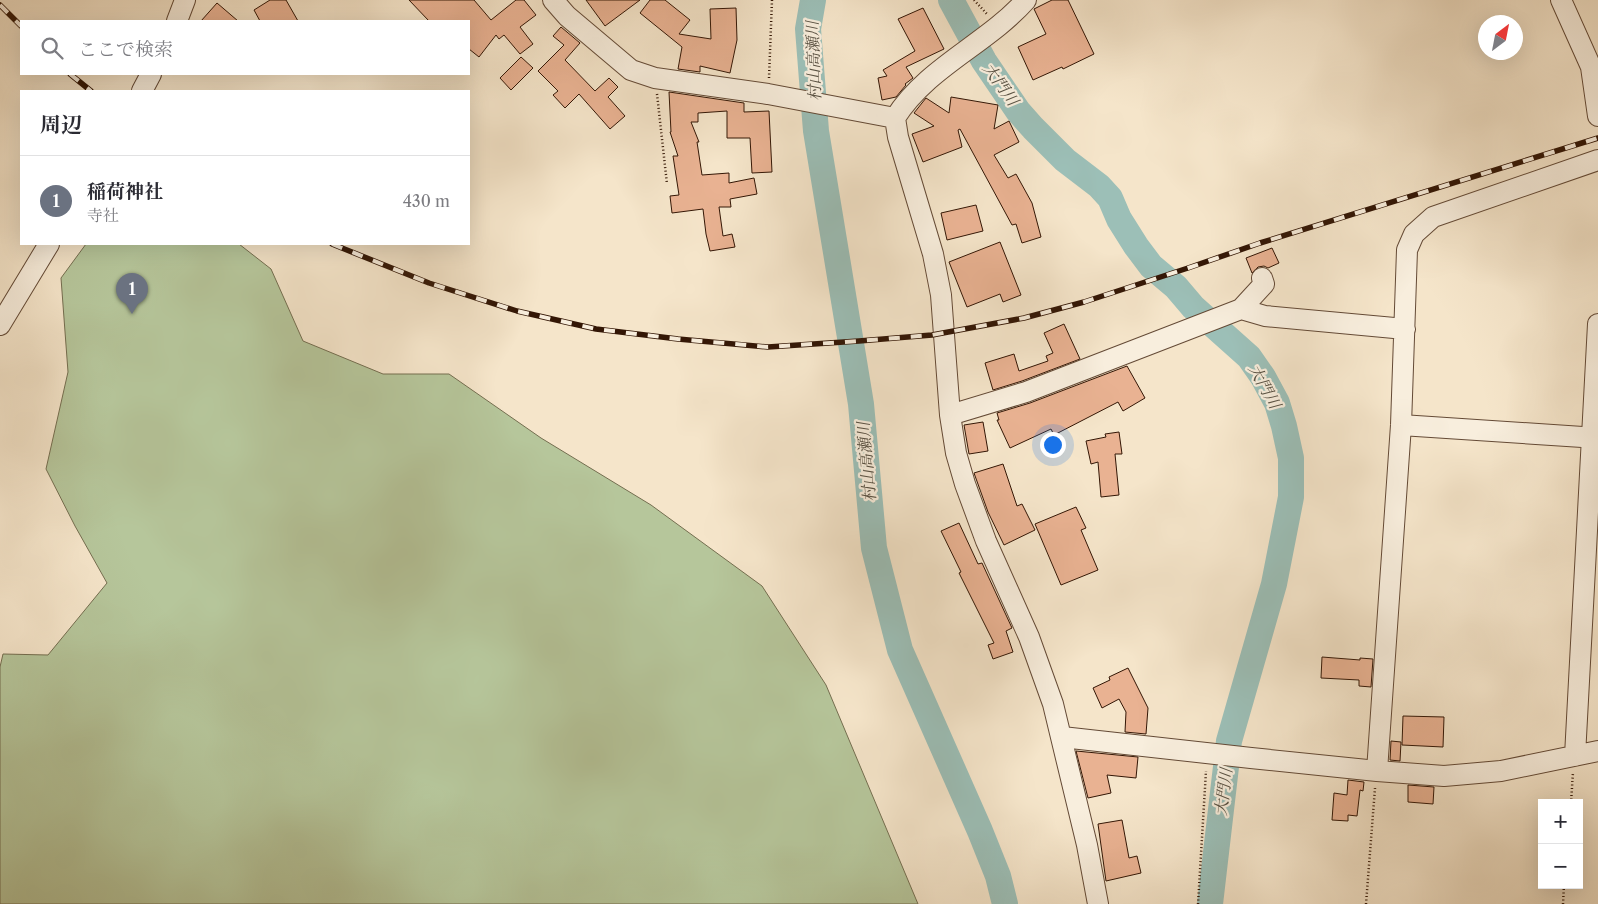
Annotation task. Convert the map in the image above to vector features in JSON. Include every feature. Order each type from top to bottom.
[{"type":"street","points":[[177,20],[185,0]]},
{"type":"street","points":[[553,0],[567,16],[631,70],[655,78],[768,94],[895,118]]},
{"type":"street","points":[[1026,0],[1018,10],[917,89],[895,118],[898,137],[934,254],[941,295],[950,415],[956,453],[986,541],[1029,637],[1053,704],[1087,845],[1098,904]]},
{"type":"street","points":[[1561,0],[1595,66],[1598,116]]},
{"type":"street","points":[[143,90],[150,75]]},
{"type":"street","points":[[1377,771],[1401,425],[1407,250],[1414,234],[1433,218],[1598,160]]},
{"type":"street","points":[[0,325],[48,245]]},
{"type":"street","points":[[950,415],[1026,392],[1241,309],[1264,284],[1262,278]]},
{"type":"street","points":[[1241,309],[1265,316],[1404,329]]},
{"type":"street","points":[[1574,756],[1595,438],[1598,324]]},
{"type":"street","points":[[1401,425],[1595,438]]},
{"type":"street","points":[[1062,737],[1210,754],[1444,776],[1500,771],[1598,751]]},
{"type":"path","points":[[768,94],[772,0]]},
{"type":"path","points":[[655,78],[668,184]]},
{"type":"path","points":[[1198,904],[1210,754]]},
{"type":"path","points":[[1571,799],[1574,756]]},
{"type":"path","points":[[1366,904],[1377,771]]},
{"type":"path","points":[[1563,904],[1564,889]]},
{"type":"green space","points":[[85,245],[240,245],[271,269],[303,341],[383,374],[449,374],[541,438],[651,505],[762,586],[826,685],[918,904],[0,904],[0,667],[3,654],[48,655],[107,583],[46,469],[68,372],[61,278]]},
{"type":"building","points":[[270,0],[286,0],[297,20],[259,20],[254,10]]},
{"type":"building","points":[[409,0],[474,0],[491,20],[516,0],[524,0],[536,15],[520,27],[533,44],[520,54],[504,35],[499,39],[496,35],[479,57],[470,50],[470,20],[428,20]]},
{"type":"building","points":[[586,0],[640,0],[605,26]]},
{"type":"building","points":[[650,0],[665,0],[690,20],[679,34],[711,39],[710,9],[736,8],[737,40],[730,73],[700,66],[700,72],[678,69],[682,47],[640,13]]},
{"type":"building","points":[[1052,0],[1068,0],[1094,54],[1063,69],[1062,67],[1033,80],[1018,47],[1046,34],[1034,9]]},
{"type":"building","points":[[217,3],[237,20],[202,20]]},
{"type":"building","points":[[923,8],[944,49],[906,67],[913,78],[905,84],[896,97],[882,100],[878,78],[887,76],[883,70],[915,51],[898,19]]},
{"type":"building","points":[[561,27],[580,43],[565,60],[595,91],[609,78],[618,87],[608,97],[625,116],[610,129],[579,94],[565,108],[553,95],[558,91],[538,71],[564,45],[553,36]]},
{"type":"building","points":[[521,57],[533,68],[511,90],[500,78]]},
{"type":"building","points":[[669,92],[744,103],[744,112],[769,111],[772,172],[752,173],[750,138],[727,138],[727,111],[698,113],[698,122],[691,122],[699,142],[697,142],[702,175],[729,173],[729,183],[754,178],[757,194],[730,199],[731,207],[719,207],[723,236],[732,234],[735,247],[710,251],[703,209],[672,213],[670,196],[679,195],[673,156],[678,156],[670,132]]},
{"type":"building","points":[[951,97],[998,105],[994,129],[1009,121],[1019,142],[994,155],[1008,178],[1016,174],[1032,203],[1041,237],[1022,243],[1016,224],[1012,225],[960,129],[958,130],[962,147],[923,162],[912,134],[934,126],[914,113],[926,98],[949,113]]},
{"type":"building","points":[[976,205],[983,231],[947,240],[941,213]]},
{"type":"building","points":[[1000,242],[1021,295],[1003,302],[1000,294],[967,307],[949,262]]},
{"type":"building","points":[[1272,248],[1279,263],[1268,268],[1264,266],[1258,267],[1252,273],[1246,258]]},
{"type":"building","points":[[1064,324],[1080,359],[993,390],[985,363],[1014,354],[1019,371],[1048,361],[1046,356],[1053,353],[1044,333]]},
{"type":"building","points":[[1127,366],[1145,398],[1123,411],[1118,402],[1054,435],[1051,429],[1010,448],[997,420],[999,420],[997,413],[1030,403]]},
{"type":"building","points":[[983,422],[988,451],[969,454],[964,425]]},
{"type":"building","points":[[1119,432],[1122,454],[1115,454],[1119,495],[1101,497],[1098,462],[1091,464],[1086,441],[1106,437],[1105,434]]},
{"type":"building","points":[[1003,464],[1017,506],[1022,504],[1035,530],[1004,545],[988,512],[974,473]]},
{"type":"building","points":[[1076,507],[1086,528],[1081,530],[1098,570],[1061,585],[1035,524]]},
{"type":"building","points":[[959,523],[978,564],[982,563],[1012,628],[1006,631],[1013,652],[993,659],[988,645],[994,643],[959,573],[961,572],[941,531]]},
{"type":"building","points":[[1322,657],[1360,660],[1360,658],[1373,659],[1371,687],[1359,686],[1359,680],[1321,678]]},
{"type":"building","points":[[1128,668],[1148,708],[1146,734],[1125,732],[1126,712],[1119,699],[1102,708],[1093,688],[1110,680],[1109,677]]},
{"type":"building","points":[[1403,716],[1444,717],[1443,747],[1402,745]]},
{"type":"building","points":[[1391,741],[1401,742],[1400,761],[1390,760]]},
{"type":"building","points":[[1076,751],[1138,757],[1136,778],[1107,775],[1111,793],[1088,798]]},
{"type":"building","points":[[1348,780],[1364,782],[1363,791],[1360,790],[1357,816],[1348,815],[1348,821],[1332,820],[1334,793],[1347,795]]},
{"type":"building","points":[[1408,785],[1434,787],[1433,804],[1408,802]]},
{"type":"building","points":[[1122,820],[1129,858],[1137,856],[1141,873],[1106,881],[1098,824]]},
{"type":"waterway","name":"村山高瀬川","points":[[813,0],[808,29],[816,131],[861,404],[874,548],[900,650],[980,831],[998,876],[1005,904]]},
{"type":"waterway","name":"大門川","points":[[951,0],[984,61],[1018,111],[1065,160],[1099,186],[1110,198],[1119,219],[1151,266],[1176,287],[1193,307],[1249,357],[1263,377],[1277,403],[1284,426],[1291,458],[1291,497],[1274,584],[1229,741],[1210,904]]},
{"type":"railway","points":[[0,5],[20,25]]},
{"type":"railway","points":[[71,75],[90,90]]},
{"type":"railway","points":[[334,245],[429,283],[517,311],[596,329],[768,347],[932,335],[1024,318],[1084,302],[1260,243],[1598,138]]},
{"type":"place","name":"稲荷神社","points":[[132,314]]}]
